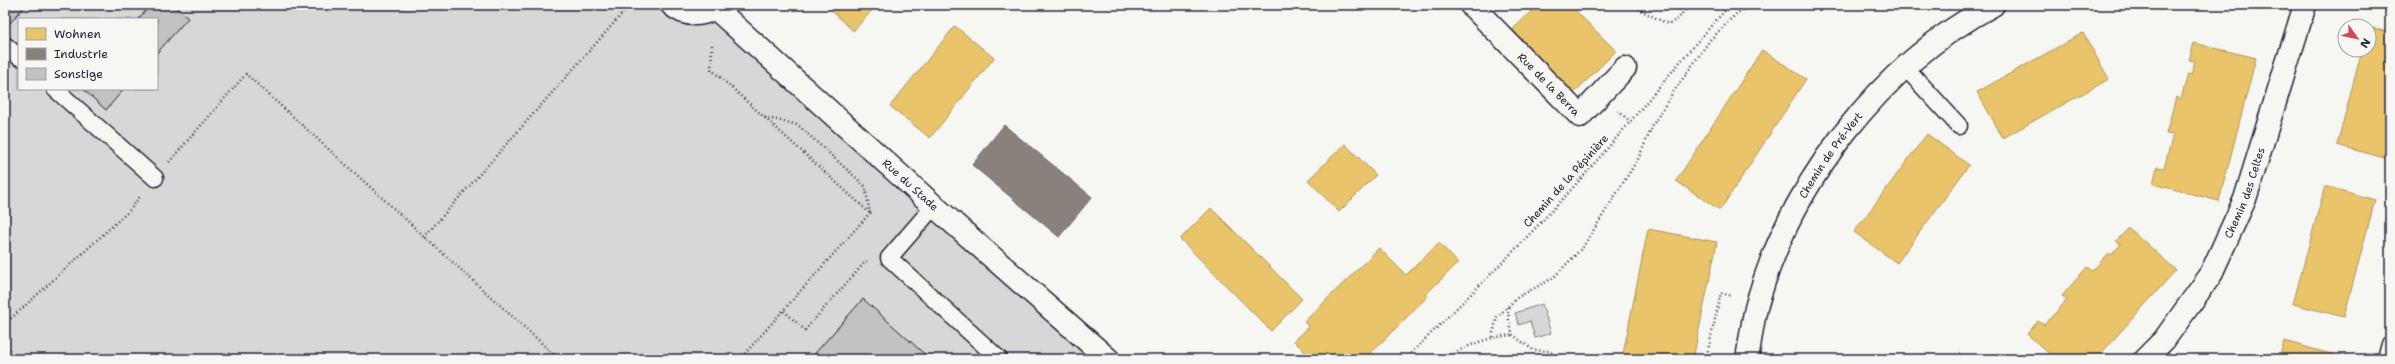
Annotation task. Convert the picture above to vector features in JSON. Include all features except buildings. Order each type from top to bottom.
[{"type":"street","name":"Rue du Stade","points":[[672,5],[683,12],[691,14],[703,13],[715,6],[934,206],[1108,359]]},
{"type":"street","name":"Rue de la Berra","points":[[1471,5],[1580,116],[1625,68]]},
{"type":"street","name":"Chemin de Pré-Vert","points":[[1747,359],[1756,308],[1770,267],[1802,196],[1836,144],[1868,104],[1906,67],[1971,17],[1993,5]]},
{"type":"street","name":"Chemin des Celtes","points":[[2144,359],[2164,340],[2210,276],[2245,199],[2305,5]]},
{"type":"lane","points":[[5,45],[18,56]]},
{"type":"lane","points":[[1906,67],[1959,126]]},
{"type":"lane","points":[[56,90],[155,178]]},
{"type":"lane","points":[[934,206],[889,258],[999,359]]},
{"type":"lane","points":[[2386,359],[2390,344]]},
{"type":"path","points":[[424,237],[630,5]]},
{"type":"path","points":[[1635,5],[1640,10],[1668,24],[1678,19],[1689,5]]},
{"type":"path","name":"Chemin de la Pépinière","points":[[1405,359],[1514,252],[1592,166],[1687,52],[1730,5]]},
{"type":"path","points":[[1492,337],[1497,317],[1518,297],[1553,278],[1583,247],[1630,172],[1654,123],[1672,94],[1710,40],[1737,14],[1751,5]]},
{"type":"path","points":[[712,45],[711,69],[870,213]]},
{"type":"path","points":[[5,324],[130,210],[155,178],[246,74],[559,359]]},
{"type":"path","points":[[1621,113],[1630,121]]},
{"type":"path","points":[[764,117],[798,125],[865,186],[870,213]]},
{"type":"path","points":[[740,359],[870,213]]},
{"type":"path","points":[[784,311],[805,330],[878,248],[889,258]]},
{"type":"path","points":[[1721,293],[1707,357],[1721,359]]},
{"type":"path","points":[[1508,307],[1509,322],[1513,335],[1533,350],[1549,351],[1561,359]]},
{"type":"path","points":[[1443,359],[1464,347],[1492,337],[1513,335]]},
{"type":"shaded area","points":[[5,5],[726,5],[1111,359],[5,359]]},
{"type":"shaded area","points":[[1542,304],[1551,333],[1535,338],[1530,321],[1519,325],[1515,313]]}]
